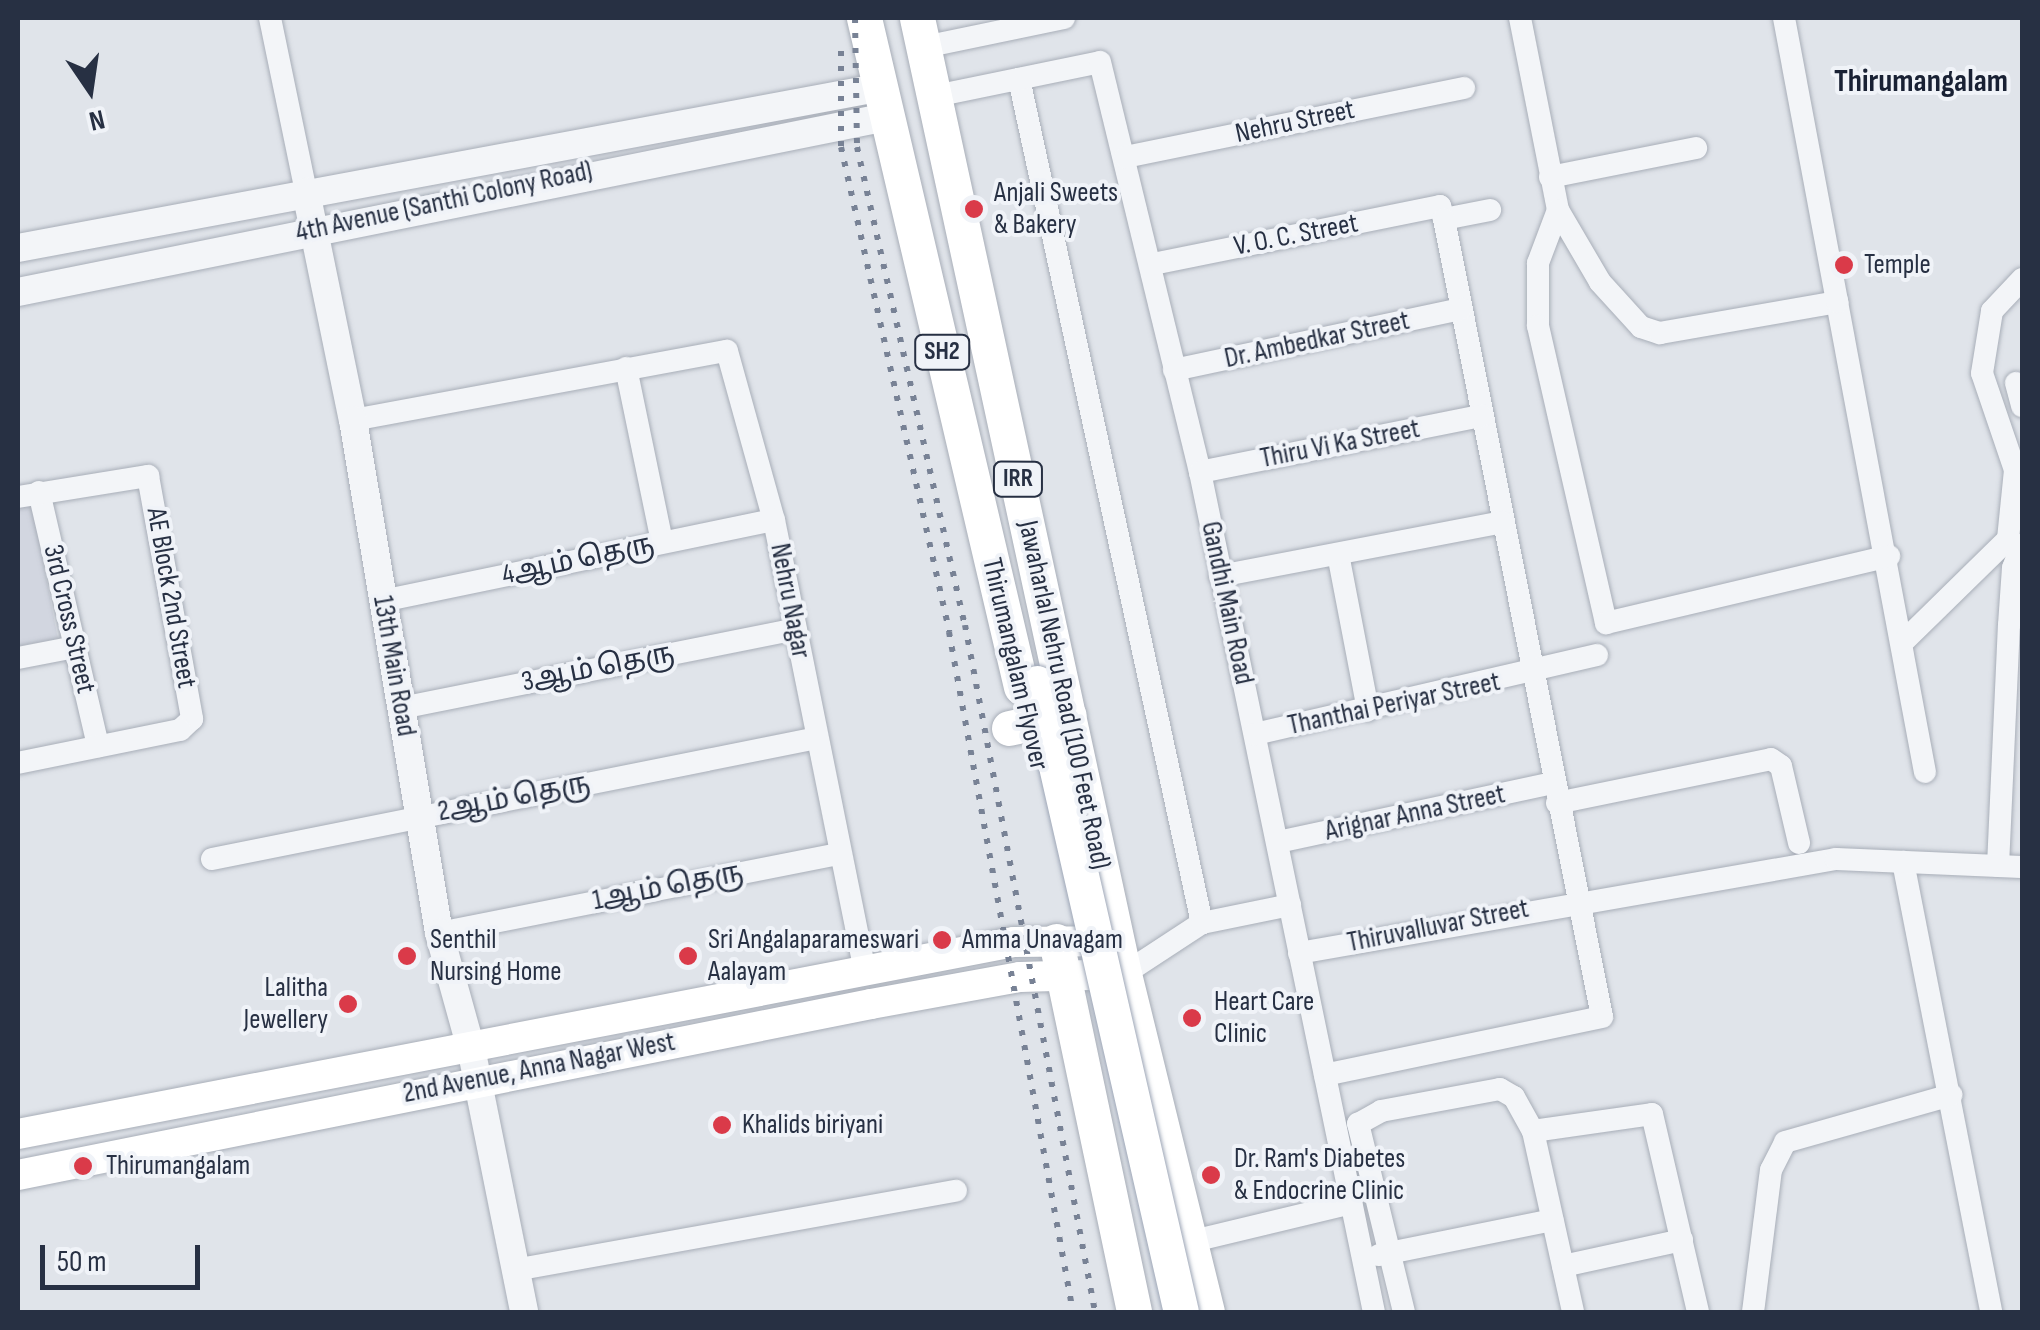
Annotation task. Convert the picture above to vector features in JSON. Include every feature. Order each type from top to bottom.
[{"type":"main road","points":[[850,18],[869,105]]},
{"type":"main road","name":"Thirumangalam Flyover","points":[[864,18],[1181,1312]]},
{"type":"main road","name":"Thirumangalam Flyover","points":[[896,18],[1158,1312]]},
{"type":"main road","name":"Jawaharlal Nehru Road (100 Feet Road)","points":[[921,32],[1121,957],[1207,1312]]},
{"type":"main road","points":[[1009,728],[1068,715]]},
{"type":"main road","points":[[1056,941],[1134,1312]]},
{"type":"main road","name":"2nd Avenue, Anna Nagar West","points":[[18,1134],[1014,942],[1056,941],[1121,957]]},
{"type":"main road","name":"2nd Avenue, Anna Nagar West","points":[[18,1174],[474,1079],[1020,978],[1064,977],[1121,957]]},
{"type":"street","name":"13th Main Road","points":[[270,18],[352,420],[439,932],[471,1048],[474,1079],[524,1312]]},
{"type":"street","points":[[921,32],[1064,18]]},
{"type":"street","points":[[1520,18],[1558,210],[1600,282],[1640,327],[1660,333],[1836,302]]},
{"type":"street","points":[[1784,18],[1888,556],[1925,772]]},
{"type":"street","name":"Gandhi Main Road","points":[[935,96],[1100,62],[1153,264],[1200,472],[1374,1312]]},
{"type":"street","points":[[1019,80],[1202,923]]},
{"type":"street","name":"Nehru Street","points":[[1125,157],[1464,88]]},
{"type":"street","name":"4th Avenue (Santhi Colony Road)","points":[[18,248],[306,192],[869,105]]},
{"type":"street","name":"4th Avenue (Santhi Colony Road)","points":[[18,292],[869,105]]},
{"type":"street","points":[[1550,177],[1696,148]]},
{"type":"street","name":"V. O. C. Street","points":[[1153,264],[1442,213],[1490,210]]},
{"type":"street","points":[[1558,210],[1538,264],[1538,326],[1606,623],[1888,556]]},
{"type":"street","points":[[1326,1075],[1602,1017],[1442,213]]},
{"type":"street","points":[[1903,642],[2008,539],[2015,470],[1982,372],[1992,311],[2022,279]]},
{"type":"street","name":"Dr. Ambedkar Street","points":[[1174,370],[1461,309]]},
{"type":"street","name":"Nehru Nagar","points":[[626,368],[726,351],[774,520],[864,970]]},
{"type":"street","points":[[352,420],[626,368],[662,542]]},
{"type":"street","points":[[2016,383],[2022,406]]},
{"type":"street","name":"Thiru Vi Ka Street","points":[[1200,472],[1481,416]]},
{"type":"street","name":"AE Block 2nd Street","points":[[28,494],[144,475],[189,724],[98,746]]},
{"type":"street","name":"3rd Cross Street","points":[[28,494],[75,647],[98,746]]},
{"type":"street","name":"4ஆம் தெரு","points":[[382,601],[774,520]]},
{"type":"street","points":[[1220,576],[1502,522]]},
{"type":"street","points":[[1998,866],[2008,625],[2013,568],[2022,545]]},
{"type":"street","points":[[1338,554],[1368,710]]},
{"type":"street","name":"3ஆம் தெரு","points":[[401,708],[794,628]]},
{"type":"street","points":[[18,658],[75,647]]},
{"type":"street","name":"Thanthai Periyar Street","points":[[1255,734],[1532,675],[1597,655]]},
{"type":"street","name":"2ஆம் தெரு","points":[[212,859],[817,738]]},
{"type":"street","points":[[18,763],[98,746]]},
{"type":"street","name":"Arignar Anna Street","points":[[1278,842],[1771,759],[1781,766],[1799,843]]},
{"type":"street","name":"1ஆம் தெரு","points":[[439,932],[838,854]]},
{"type":"street","name":"Thiruvalluvar Street","points":[[1300,952],[1576,899],[1836,859],[2022,867]]},
{"type":"street","points":[[1903,862],[1991,1312]]},
{"type":"street","points":[[1121,957],[1164,943],[1202,923],[1290,905]]},
{"type":"street","points":[[1121,957],[1164,943]]},
{"type":"street","points":[[1404,1312],[1358,1124],[1363,1118],[1500,1088],[1514,1096],[1532,1131],[1573,1312]]},
{"type":"street","points":[[1753,1312],[1772,1170],[1785,1142],[1951,1095]]},
{"type":"street","points":[[1532,1131],[1652,1114],[1698,1312]]},
{"type":"street","points":[[515,1270],[956,1191]]},
{"type":"street","points":[[1189,1242],[1350,1203]]},
{"type":"street","points":[[1364,1258],[1552,1220]]},
{"type":"street","points":[[1563,1266],[1682,1240]]},
{"type":"shaded area","points":[[32,505],[58,639],[18,646],[18,508]]},
{"type":"railway","points":[[855,18],[857,147],[965,625],[1095,1312]]},
{"type":"railway","points":[[841,51],[841,147],[949,632],[1073,1312]]},
{"type":"place","name":"Anjali Sweets & Bakery","points":[[974,209]]},
{"type":"place","name":"Temple","points":[[1844,265]]},
{"type":"place","name":"Amma Unavagam","points":[[942,940]]},
{"type":"place","name":"Senthil Nursing Home","points":[[407,956]]},
{"type":"place","name":"Sri Angalaparameswari Aalayam","points":[[688,956]]},
{"type":"place","name":"Lalitha Jewellery","points":[[348,1004]]},
{"type":"place","name":"Heart Care Clinic","points":[[1192,1018]]},
{"type":"place","name":"Khalids biriyani","points":[[722,1125]]},
{"type":"place","name":"Thirumangalam","points":[[83,1166]]},
{"type":"place","name":"Dr. Ram's Diabetes & Endocrine Clinic","points":[[1211,1175]]},
{"type":"district","name":"Thirumangalam","points":[[1921,82]]}]
